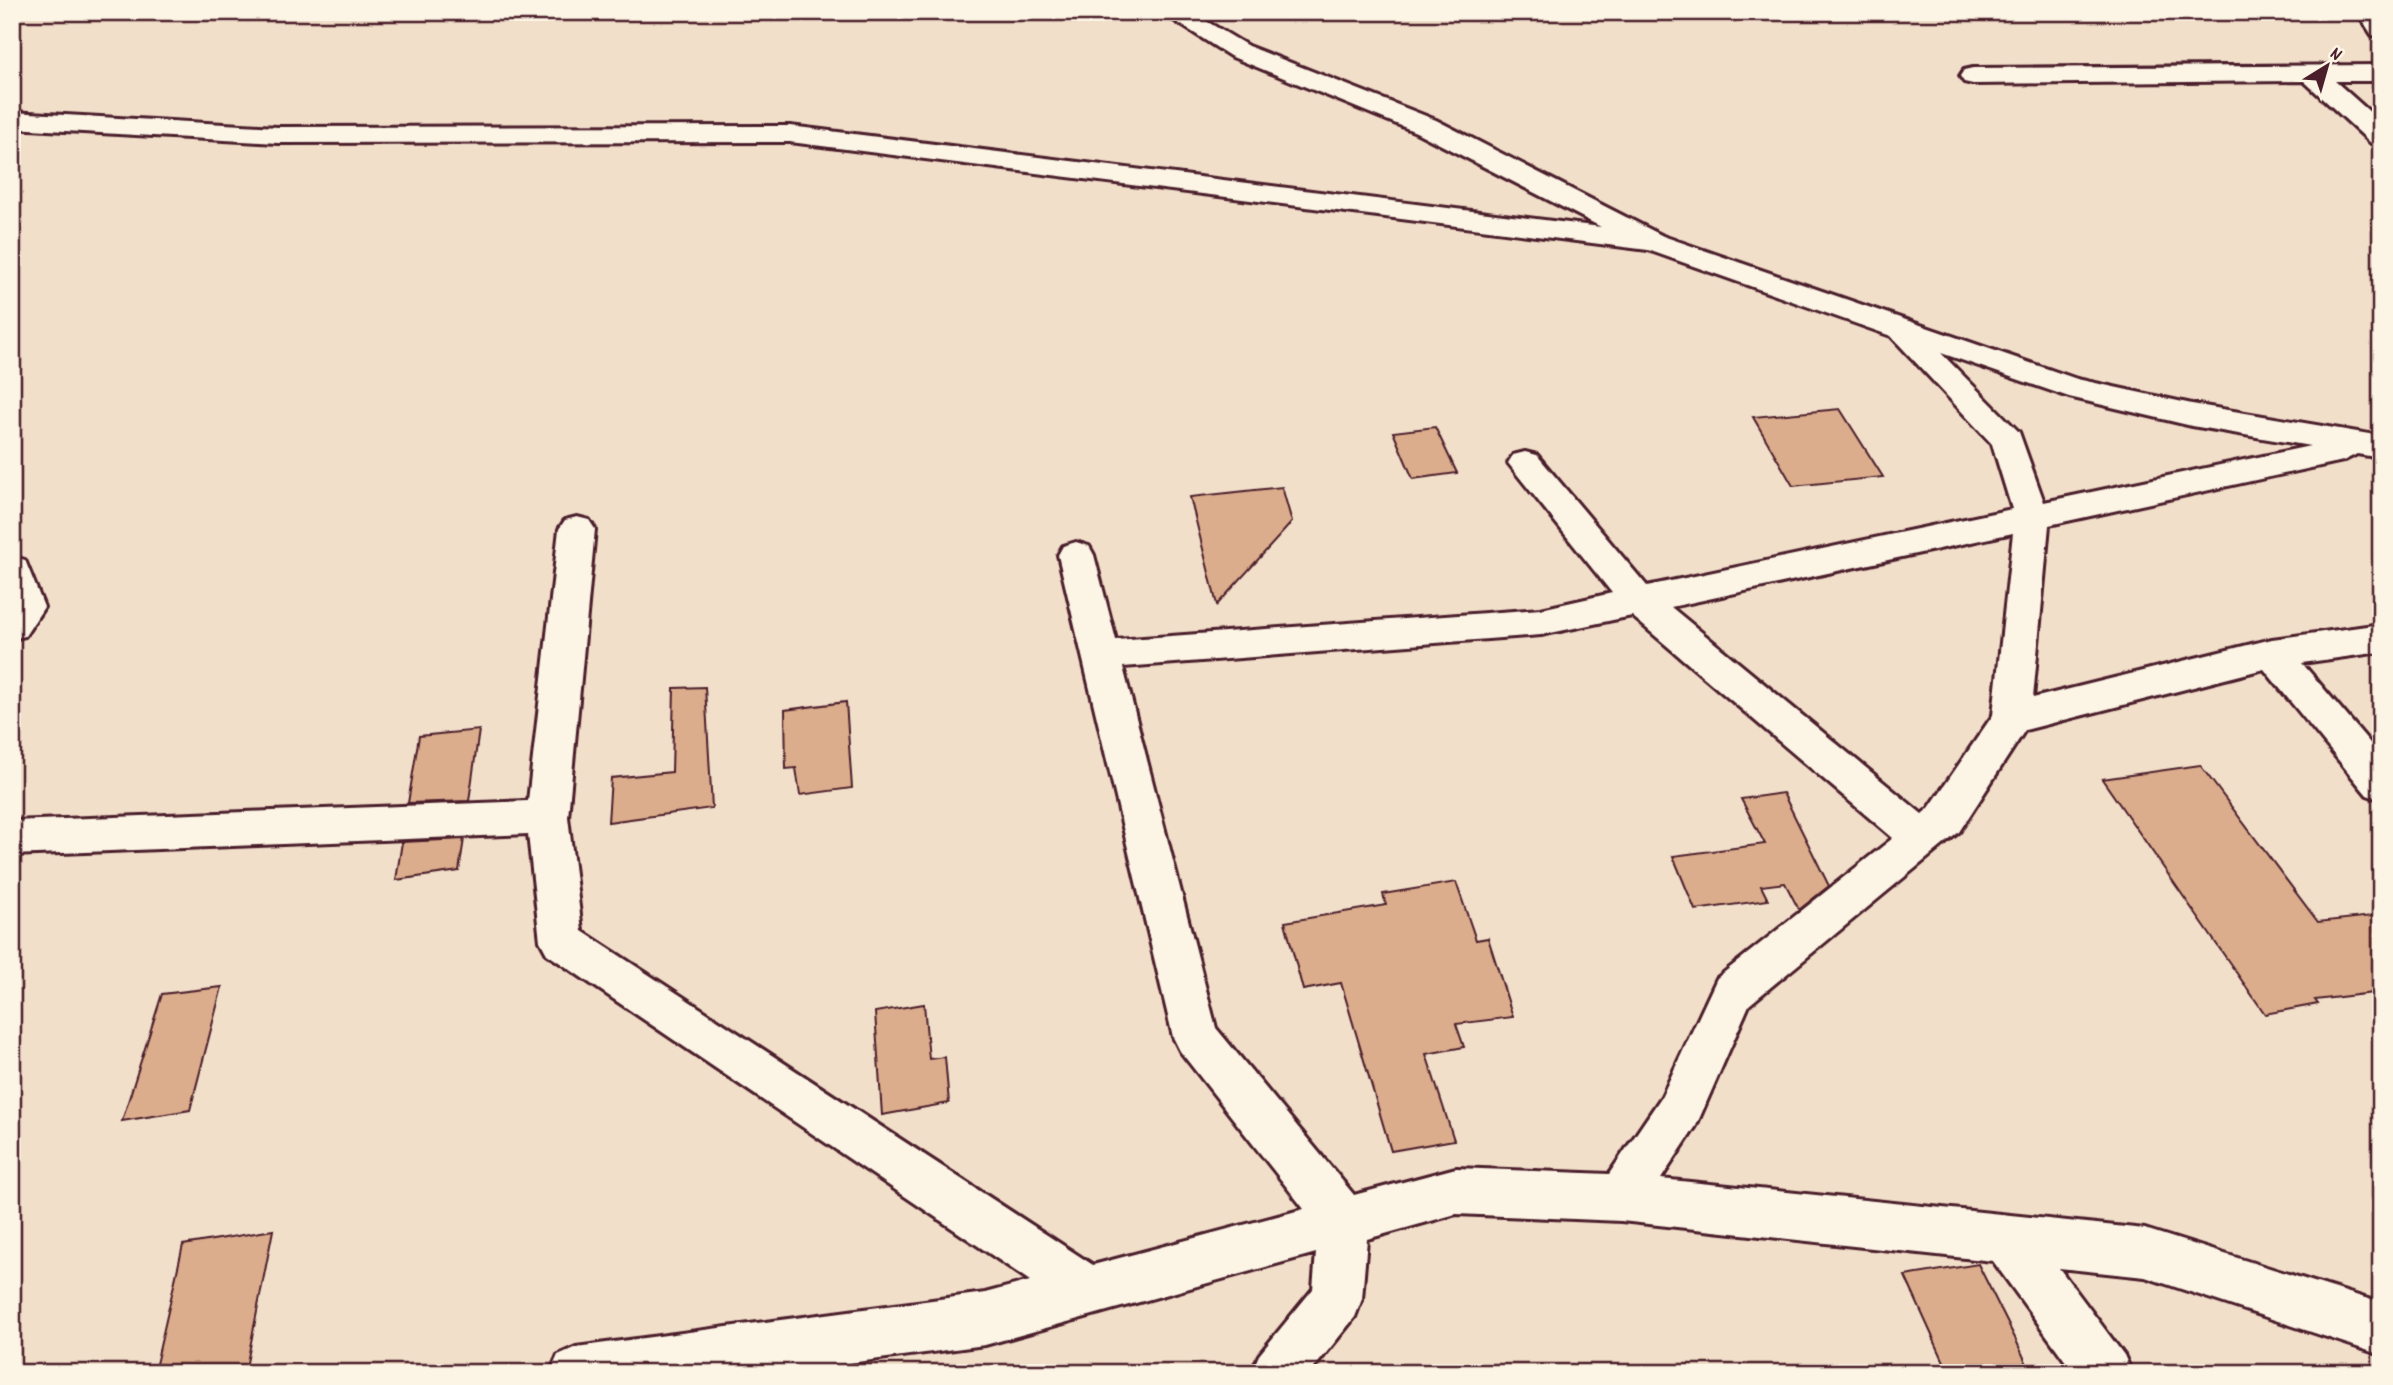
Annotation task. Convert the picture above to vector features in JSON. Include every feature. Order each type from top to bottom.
[{"type":"street","points":[[1173,12],[1239,51],[1426,126],[1653,242],[1901,331],[2069,387],[2192,415],[2372,446]]},
{"type":"street","points":[[2370,12],[2381,30]]},
{"type":"street","points":[[2310,73],[2381,137]]},
{"type":"street","points":[[1973,76],[2381,73]]},
{"type":"street","points":[[12,120],[278,135],[790,134],[1653,242]]},
{"type":"street","points":[[1621,1198],[1679,1111],[1733,992],[1944,820],[2012,718],[2032,517],[2007,440],[1901,331]]},
{"type":"street","points":[[1101,655],[1541,622],[2372,446]]},
{"type":"street","points":[[1525,463],[1639,601],[1922,838]]},
{"type":"street","points":[[577,529],[547,817],[562,941],[1088,1291]]},
{"type":"street","points":[[1076,555],[1196,1037],[1344,1221],[1337,1299],[1277,1373]]},
{"type":"street","points":[[12,569],[26,607],[12,626]]},
{"type":"street","points":[[2012,718],[2272,653],[2381,638]]},
{"type":"street","points":[[2272,653],[2381,784]]},
{"type":"street","points":[[12,838],[547,817]]},
{"type":"street","points":[[576,1373],[985,1320],[1456,1191],[1621,1198],[2146,1254],[2381,1329]]},
{"type":"street","points":[[2008,1241],[2106,1373]]},
{"type":"building","points":[[1840,409],[1883,477],[1793,486],[1753,417]]},
{"type":"building","points":[[1435,427],[1457,473],[1413,479],[1393,432]]},
{"type":"building","points":[[1282,487],[1292,522],[1217,605],[1190,497]]},
{"type":"building","points":[[705,687],[712,808],[608,822],[611,778],[672,772],[674,688]]},
{"type":"building","points":[[846,702],[852,788],[800,795],[796,768],[786,769],[785,710]]},
{"type":"building","points":[[479,730],[469,801],[408,803],[419,736]]},
{"type":"building","points":[[2200,765],[2318,922],[2381,915],[2381,992],[2315,1000],[2318,1004],[2265,1014],[2102,779]]},
{"type":"building","points":[[1783,793],[1829,886],[1799,910],[1785,883],[1761,886],[1768,900],[1695,910],[1673,856],[1765,844],[1741,799]]},
{"type":"building","points":[[464,839],[459,871],[396,880],[402,842]]},
{"type":"building","points":[[1456,882],[1476,940],[1488,938],[1513,1017],[1456,1024],[1464,1047],[1426,1054],[1454,1140],[1391,1151],[1341,983],[1303,990],[1285,922],[1386,905],[1383,894]]},
{"type":"building","points":[[222,987],[190,1110],[122,1121],[162,994]]},
{"type":"building","points":[[924,1004],[929,1059],[945,1057],[949,1103],[882,1115],[875,1012]]},
{"type":"building","points":[[273,1230],[245,1373],[154,1373],[183,1245]]},
{"type":"building","points":[[1978,1264],[2031,1373],[1949,1373],[1905,1276]]}]
